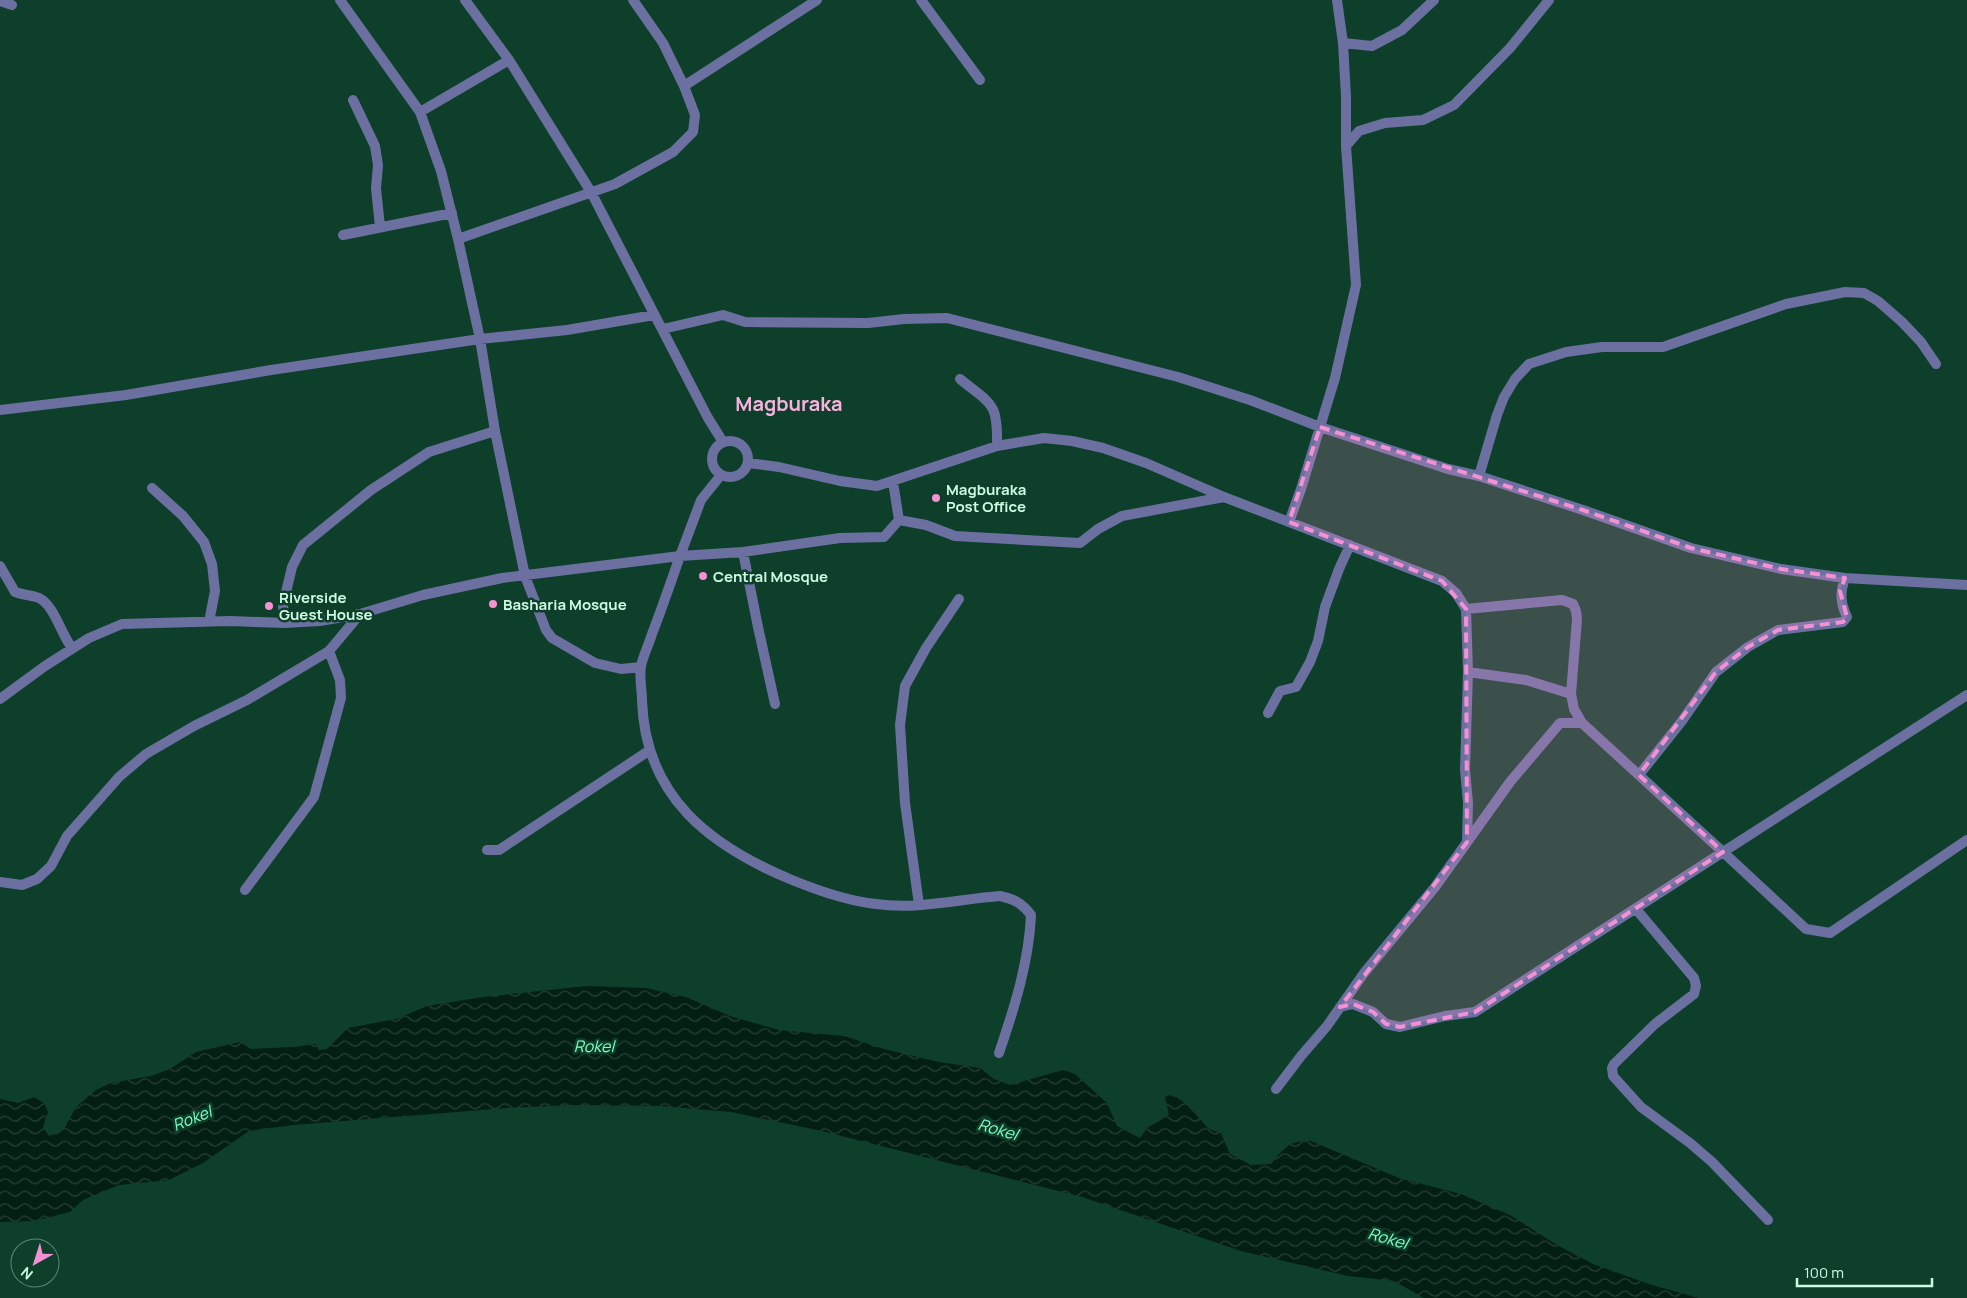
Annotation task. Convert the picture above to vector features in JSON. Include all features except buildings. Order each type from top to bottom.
[{"type":"street","points":[[340,0],[420,112],[441,171],[480,339],[495,431],[525,576],[546,630],[552,638],[595,663],[621,668],[641,667]]},
{"type":"street","points":[[465,0],[509,60],[592,192],[708,418],[724,442]]},
{"type":"street","points":[[458,239],[615,184],[673,152],[693,132],[695,115],[684,86],[662,43],[633,0]]},
{"type":"street","points":[[684,86],[817,0]]},
{"type":"street","points":[[921,0],[980,80]]},
{"type":"street","points":[[1290,522],[1335,378],[1356,285],[1346,146],[1343,43],[1337,0]]},
{"type":"street","points":[[1343,43],[1372,46],[1402,30],[1434,0]]},
{"type":"street","points":[[1346,146],[1359,131],[1385,123],[1423,120],[1454,105],[1510,48],[1549,0]]},
{"type":"street","points":[[0,1],[12,6]]},
{"type":"street","points":[[420,112],[509,60]]},
{"type":"street","points":[[353,100],[375,146],[378,165],[376,188],[380,228]]},
{"type":"street","points":[[343,235],[452,213]]},
{"type":"street","points":[[1479,476],[1497,415],[1504,397],[1515,378],[1529,364],[1566,352],[1602,347],[1662,346],[1786,304],[1845,292],[1864,293],[1878,301],[1914,335],[1936,364]]},
{"type":"street","points":[[0,410],[126,396],[271,370],[480,339],[567,330],[654,315]]},
{"type":"street","points":[[663,329],[723,315],[745,322],[868,323],[904,319],[947,318],[1178,377],[1250,400],[1320,427],[1448,469],[1479,476],[1691,548],[1781,569],[1845,578],[1967,585]]},
{"type":"street","points":[[960,379],[992,405],[996,415],[997,446]]},
{"type":"street","points":[[285,623],[283,605],[292,567],[303,545],[371,490],[429,452],[495,431]]},
{"type":"street","points":[[748,463],[840,481],[877,486],[997,446],[1044,438],[1072,441],[1103,448],[1146,463],[1224,497],[1442,581],[1456,593],[1466,609],[1468,672],[1465,770],[1468,803],[1467,842]]},
{"type":"street","points":[[734,441],[740,444],[746,451],[748,463],[743,472],[738,476],[727,477],[716,471],[711,459],[715,448],[724,442],[734,441]]},
{"type":"street","points":[[721,475],[701,500],[641,667],[643,716],[655,764],[668,789],[698,826],[748,860],[810,887],[846,899],[898,907],[1000,896],[1015,900],[1024,906],[1031,915],[1030,934],[1013,1014],[999,1053]]},
{"type":"street","points":[[893,482],[899,520]]},
{"type":"street","points":[[152,488],[183,516],[204,542],[212,564],[215,591],[209,622]]},
{"type":"street","points":[[899,520],[926,525],[955,536],[1080,543],[1098,529],[1122,516],[1224,497]]},
{"type":"street","points":[[0,699],[72,648],[89,638],[122,624],[320,621],[360,614],[422,595],[502,578],[680,556],[743,552],[840,538],[884,537],[899,520]]},
{"type":"street","points":[[1268,713],[1280,692],[1296,687],[1310,662],[1318,640],[1325,607],[1350,545]]},
{"type":"street","points":[[743,552],[775,704]]},
{"type":"street","points":[[0,566],[15,592],[40,598],[47,604],[65,639],[72,648]]},
{"type":"street","points":[[1639,775],[1682,721],[1716,672],[1748,648],[1778,630],[1843,622],[1847,617],[1841,604],[1840,591],[1845,578]]},
{"type":"street","points":[[919,905],[905,802],[900,725],[905,686],[926,648],[959,599]]},
{"type":"street","points":[[1466,609],[1562,600],[1573,604],[1577,619],[1571,694],[1574,709],[1582,723],[1806,929],[1830,933],[1967,840]]},
{"type":"street","points":[[0,882],[22,885],[37,879],[51,866],[67,836],[119,777],[146,754],[194,726],[247,700],[329,651],[360,614]]},
{"type":"street","points":[[303,821],[314,797],[341,698],[340,680],[329,651]]},
{"type":"street","points":[[1468,672],[1526,680],[1571,694]]},
{"type":"street","points":[[1340,1008],[1353,1004],[1374,1012],[1386,1024],[1400,1027],[1445,1016],[1475,1012],[1967,695]]},
{"type":"street","points":[[1276,1089],[1327,1026],[1364,973],[1435,887],[1510,782],[1560,723],[1582,723]]},
{"type":"street","points":[[487,850],[499,850],[650,750]]},
{"type":"street","points":[[245,890],[314,797]]},
{"type":"street","points":[[1636,909],[1694,978],[1696,986],[1694,994],[1655,1024],[1614,1064],[1612,1068],[1613,1076],[1641,1107],[1690,1143],[1712,1162],[1768,1220]]},
{"type":"highlighted area","points":[[1320,427],[1583,510],[1691,548],[1781,569],[1845,578],[1840,591],[1847,617],[1843,622],[1778,630],[1748,647],[1716,672],[1639,775],[1723,852],[1475,1012],[1400,1027],[1386,1024],[1373,1012],[1353,1004],[1340,1007],[1467,842],[1466,609],[1442,581],[1289,522]]},
{"type":"water","name":"Rokel","points":[[587,986],[646,988],[686,997],[730,1016],[779,1030],[844,1036],[884,1049],[939,1062],[980,1068],[994,1079],[1010,1085],[1063,1070],[1075,1074],[1107,1103],[1117,1126],[1140,1138],[1147,1128],[1169,1115],[1165,1097],[1172,1094],[1186,1104],[1209,1129],[1221,1133],[1230,1154],[1251,1165],[1271,1164],[1288,1146],[1297,1142],[1311,1141],[1399,1178],[1461,1194],[1510,1215],[1557,1245],[1593,1264],[1652,1285],[1699,1298],[1424,1298],[1394,1281],[1348,1276],[1241,1251],[1082,1197],[822,1131],[731,1112],[659,1106],[571,1105],[507,1108],[294,1125],[249,1131],[203,1163],[169,1180],[119,1185],[83,1200],[70,1212],[34,1221],[0,1222],[0,1099],[18,1103],[34,1097],[44,1103],[48,1112],[43,1127],[49,1136],[64,1129],[76,1107],[96,1090],[111,1083],[151,1076],[170,1069],[196,1052],[240,1042],[251,1049],[316,1044],[319,1050],[327,1049],[348,1028],[396,1019],[427,1006],[483,997]]},
{"type":"place","name":"Magburaka Post Office","points":[[936,498]]},
{"type":"place","name":"Central Mosque","points":[[703,576]]},
{"type":"place","name":"Basharia Mosque","points":[[493,604]]},
{"type":"place","name":"Riverside Guest House","points":[[269,606]]},
{"type":"district","name":"Magburaka","points":[[789,403]]}]
